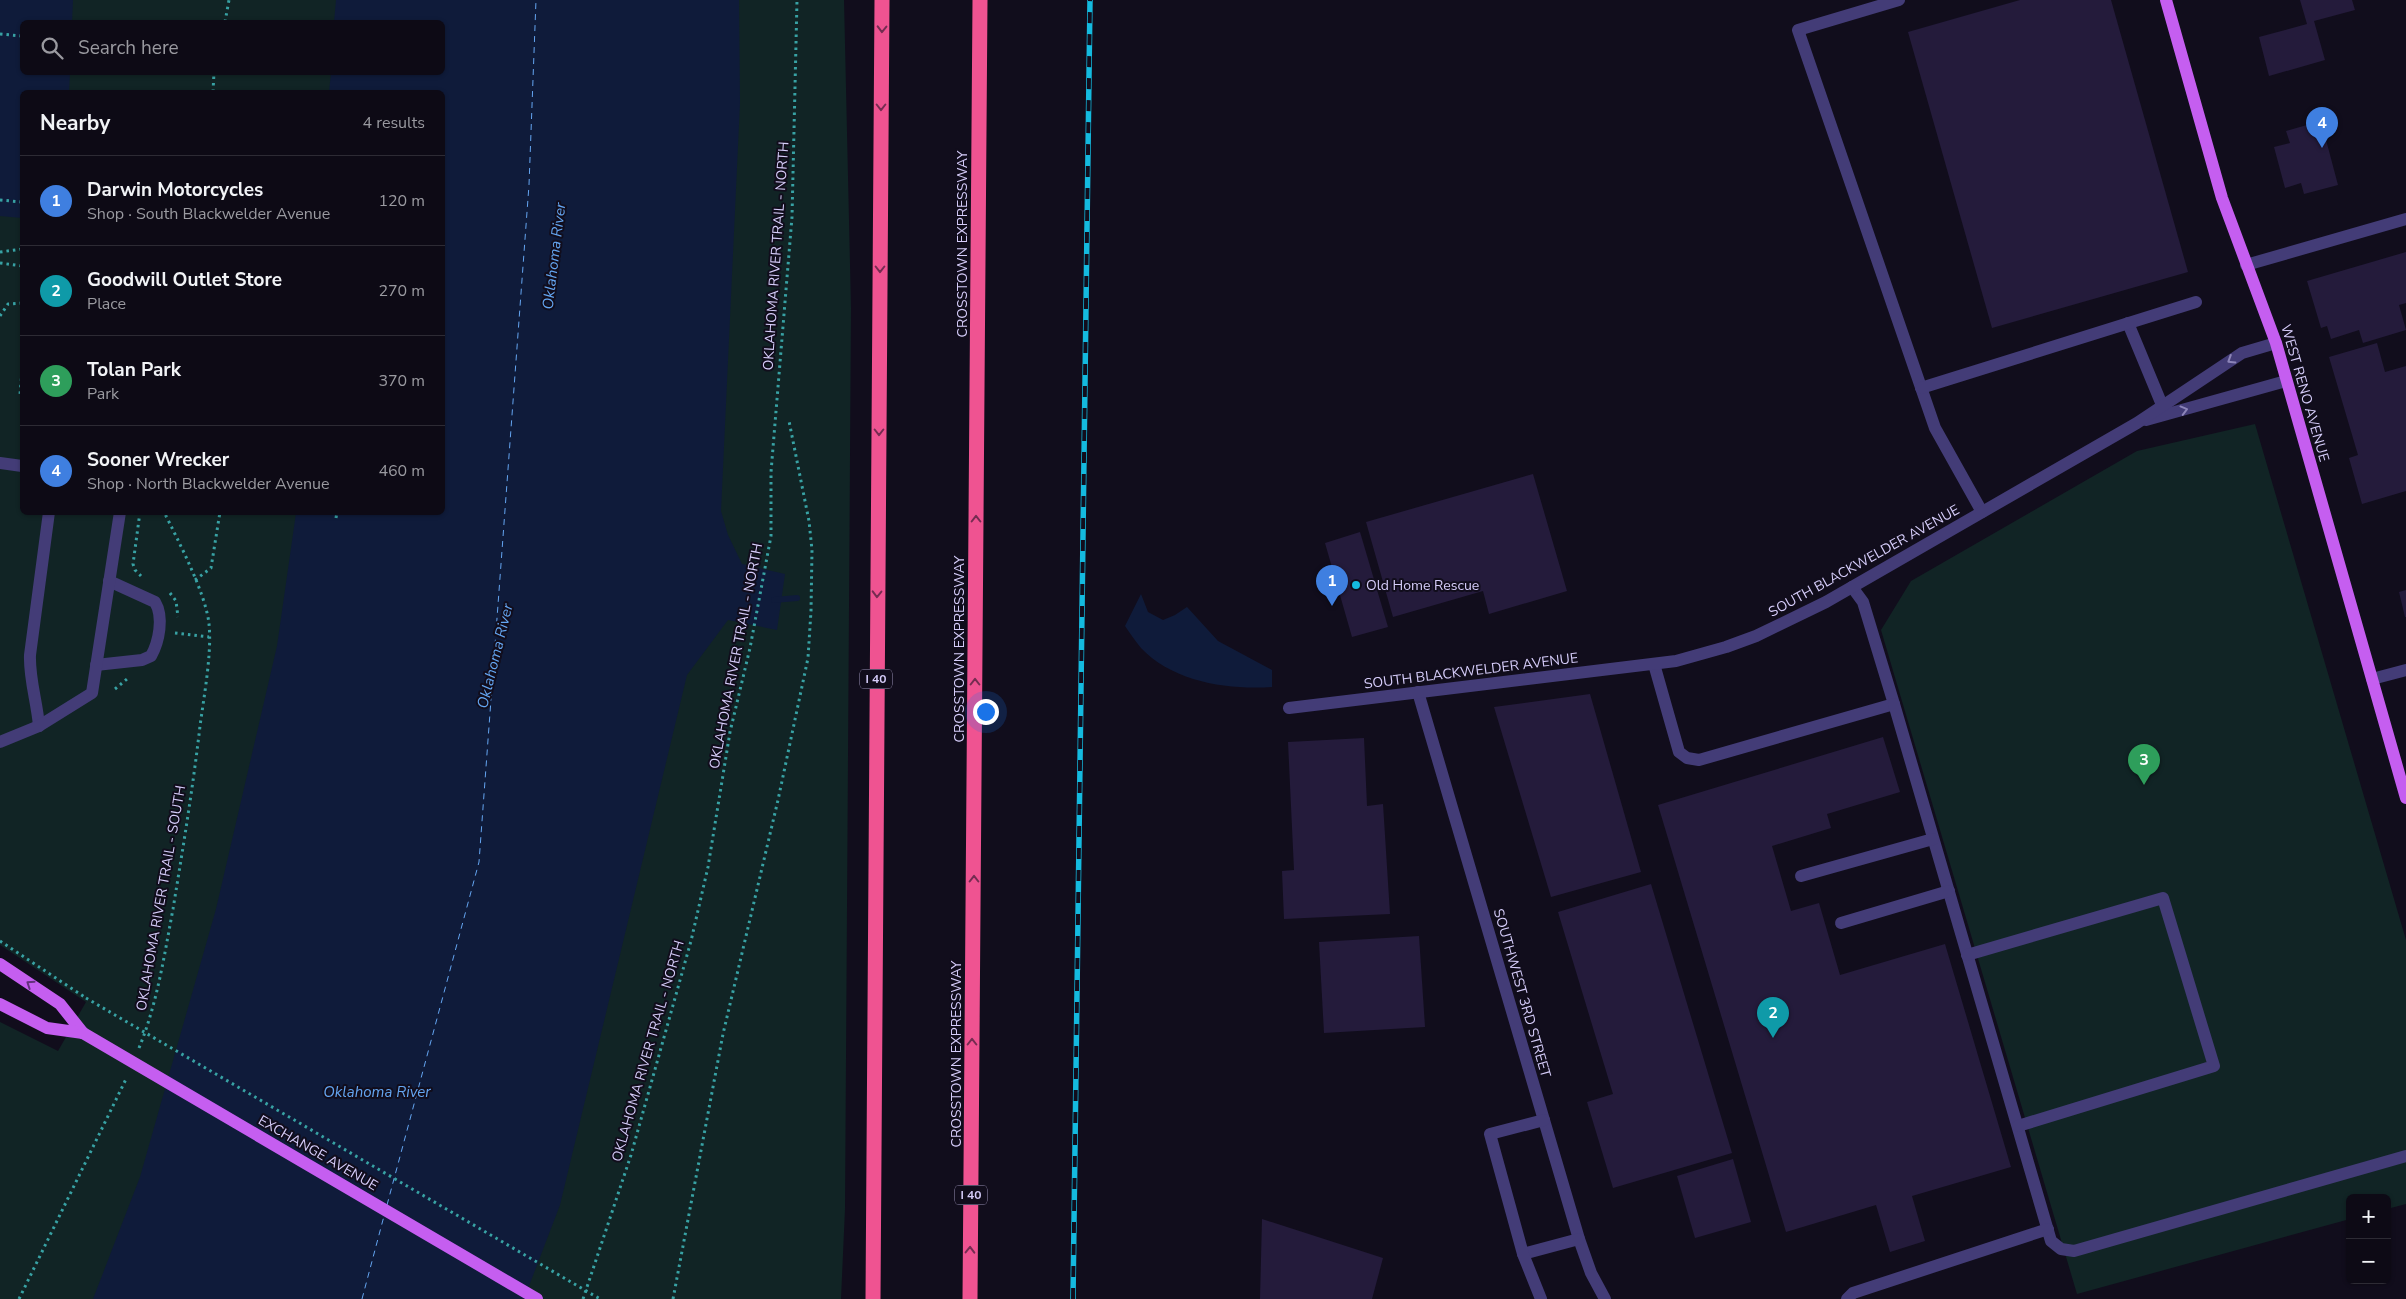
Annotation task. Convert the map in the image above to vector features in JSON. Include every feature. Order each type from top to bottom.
[{"type":"highway","name":"I 40","points":[[873,1299],[882,0]]},
{"type":"highway","name":"CROSSTOWN EXPRESSWAY","points":[[970,1299],[980,0]]},
{"type":"main road","name":"WEST RENO AVENUE","points":[[2166,0],[2222,198],[2276,343],[2406,798]]},
{"type":"main road","name":"EXCHANGE AVENUE","points":[[0,964],[60,1004],[84,1033],[537,1299]]},
{"type":"main road","name":"EXCHANGE AVENUE","points":[[0,1004],[47,1028],[84,1033]]},
{"type":"street","points":[[1899,0],[1798,30],[1935,428],[1982,512]]},
{"type":"street","points":[[2246,266],[2406,218]]},
{"type":"street","points":[[1921,388],[2196,302]]},
{"type":"street","points":[[2128,323],[2162,406]]},
{"type":"street","name":"SOUTH BLACKWELDER AVENUE","points":[[1289,708],[1654,664],[1696,656],[1756,636],[1805,614],[2137,423],[2242,353],[2276,343]]},
{"type":"street","name":"SOUTH BLACKWELDER AVENUE","points":[[2137,423],[2286,381]]},
{"type":"street","points":[[0,463],[20,466]]},
{"type":"street","points":[[39,726],[36,698],[29,669],[49,515]]},
{"type":"street","points":[[0,742],[39,726],[92,692],[120,515]]},
{"type":"street","points":[[96,665],[142,660],[152,656],[156,647],[160,617],[155,602],[109,581]]},
{"type":"street","points":[[1852,587],[1863,602],[2051,1241],[2061,1249],[2074,1251],[2406,1156]]},
{"type":"street","points":[[1654,664],[1679,752],[1699,760],[1894,704]]},
{"type":"street","points":[[2372,679],[2406,670]]},
{"type":"street","name":"SOUTHWEST 3RD STREET","points":[[1418,692],[1579,1239],[1591,1273],[1605,1299]]},
{"type":"street","points":[[1801,876],[1933,839]]},
{"type":"street","points":[[1841,923],[1949,891]]},
{"type":"street","points":[[1967,955],[2164,898],[2214,1066],[2018,1126]]},
{"type":"street","points":[[1541,1299],[1523,1254],[1490,1134],[1544,1120]]},
{"type":"street","points":[[1847,1299],[1853,1293],[2048,1229]]},
{"type":"street","points":[[1523,1254],[1579,1239]]},
{"type":"path","points":[[225,20],[228,0]]},
{"type":"path","name":"OKLAHOMA RIVER TRAIL - NORTH","points":[[583,1299],[631,1155],[689,950],[708,867],[730,732],[750,648],[771,536],[771,472],[792,217],[797,0]]},
{"type":"path","points":[[0,34],[20,36]]},
{"type":"path","points":[[213,90],[214,75]]},
{"type":"path","points":[[0,200],[20,202]]},
{"type":"path","points":[[0,252],[20,249]]},
{"type":"path","points":[[0,263],[20,266]]},
{"type":"path","points":[[0,316],[8,304],[20,303]]},
{"type":"path","points":[[673,1299],[723,1034],[778,800],[808,658],[812,611],[811,540],[789,421]]},
{"type":"path","name":"OKLAHOMA RIVER TRAIL - SOUTH","points":[[136,1056],[150,1020],[156,996],[177,884],[198,748],[209,637],[207,612],[182,547],[166,515]]},
{"type":"path","points":[[195,580],[211,568],[220,515]]},
{"type":"path","points":[[158,630],[209,637]]},
{"type":"path","points":[[0,941],[86,998],[600,1299]]},
{"type":"path","points":[[19,1299],[128,1074]]},
{"type":"green space","points":[[0,0],[844,0],[851,308],[845,1209],[841,1299],[0,1299],[0,1022],[58,1051],[86,1002],[0,945]]},
{"type":"green space","points":[[2255,424],[2406,940],[2406,1204],[2391,1208],[2391,1194],[2346,1194],[2346,1220],[2077,1294],[1881,630],[1911,581],[2137,451]]},
{"type":"water","points":[[0,0],[73,0],[72,20],[20,20],[20,75],[70,75],[69,90],[20,90],[20,218],[0,216]]},
{"type":"water","name":"Oklahoma River","points":[[336,0],[739,0],[740,103],[721,511],[728,535],[742,564],[785,574],[777,630],[728,620],[687,675],[560,1205],[524,1299],[93,1299],[140,1177],[216,909],[277,646],[296,515],[445,515],[445,90],[329,90],[331,75],[445,75],[445,20],[334,20]]},
{"type":"water","points":[[1141,594],[1148,612],[1163,620],[1187,607],[1218,641],[1272,670],[1272,687],[1237,687],[1202,681],[1169,669],[1154,660],[1141,648],[1125,626]]},
{"type":"building","points":[[2020,0],[2111,0],[2188,272],[1992,328],[1908,32]]},
{"type":"building","points":[[2300,0],[2352,0],[2355,10],[2314,21],[2325,60],[2269,76],[2259,37],[2307,24]]},
{"type":"building","points":[[2321,121],[2338,185],[2304,194],[2301,183],[2285,188],[2274,147],[2290,143],[2286,131]]},
{"type":"building","points":[[2406,252],[2406,303],[2399,305],[2406,330],[2363,343],[2359,330],[2331,339],[2327,326],[2321,328],[2307,281]]},
{"type":"building","points":[[2377,343],[2385,372],[2406,366],[2406,491],[2362,504],[2349,458],[2358,455],[2329,357]]},
{"type":"building","points":[[1533,474],[1567,591],[1489,614],[1483,591],[1393,617],[1366,522]]},
{"type":"building","name":"Old Home Rescue","points":[[1360,532],[1388,627],[1352,637],[1325,543]]},
{"type":"building","points":[[2406,590],[2406,617],[2405,617],[2399,592]]},
{"type":"building","points":[[1590,694],[1641,872],[1551,897],[1494,707]]},
{"type":"building","points":[[1883,737],[1900,792],[1827,814],[1831,828],[1772,846],[1791,911],[1819,903],[1840,975],[1945,944],[2011,1167],[1912,1196],[1925,1241],[1890,1252],[1876,1205],[1786,1232],[1658,805]]},
{"type":"building","points":[[1364,738],[1367,806],[1383,804],[1390,914],[1284,919],[1282,871],[1294,870],[1288,742]]},
{"type":"building","points":[[1651,884],[1732,1153],[1613,1188],[1587,1102],[1613,1094],[1558,912]]},
{"type":"building","points":[[1419,936],[1425,1027],[1324,1033],[1319,942]]},
{"type":"building","points":[[1733,1159],[1751,1222],[1695,1238],[1677,1176]]},
{"type":"building","points":[[1262,1219],[1383,1258],[1372,1299],[1260,1299]]},
{"type":"waterway","points":[[774,600],[797,598]]},
{"type":"ferry route","points":[[387,1205],[479,862],[529,185],[536,0]]},
{"type":"ferry route","points":[[362,1299],[384,1216]]},
{"type":"railway","points":[[1073,1299],[1090,0]]},
{"type":"place","name":"Sooner Wrecker","points":[[2322,148]]},
{"type":"place","name":"Old Home Rescue","points":[[1356,585]]},
{"type":"place","name":"Darwin Motorcycles","points":[[1332,606]]},
{"type":"place","name":"Tolan Park","points":[[2144,785]]},
{"type":"place","name":"Goodwill Outlet Store","points":[[1773,1038]]}]
